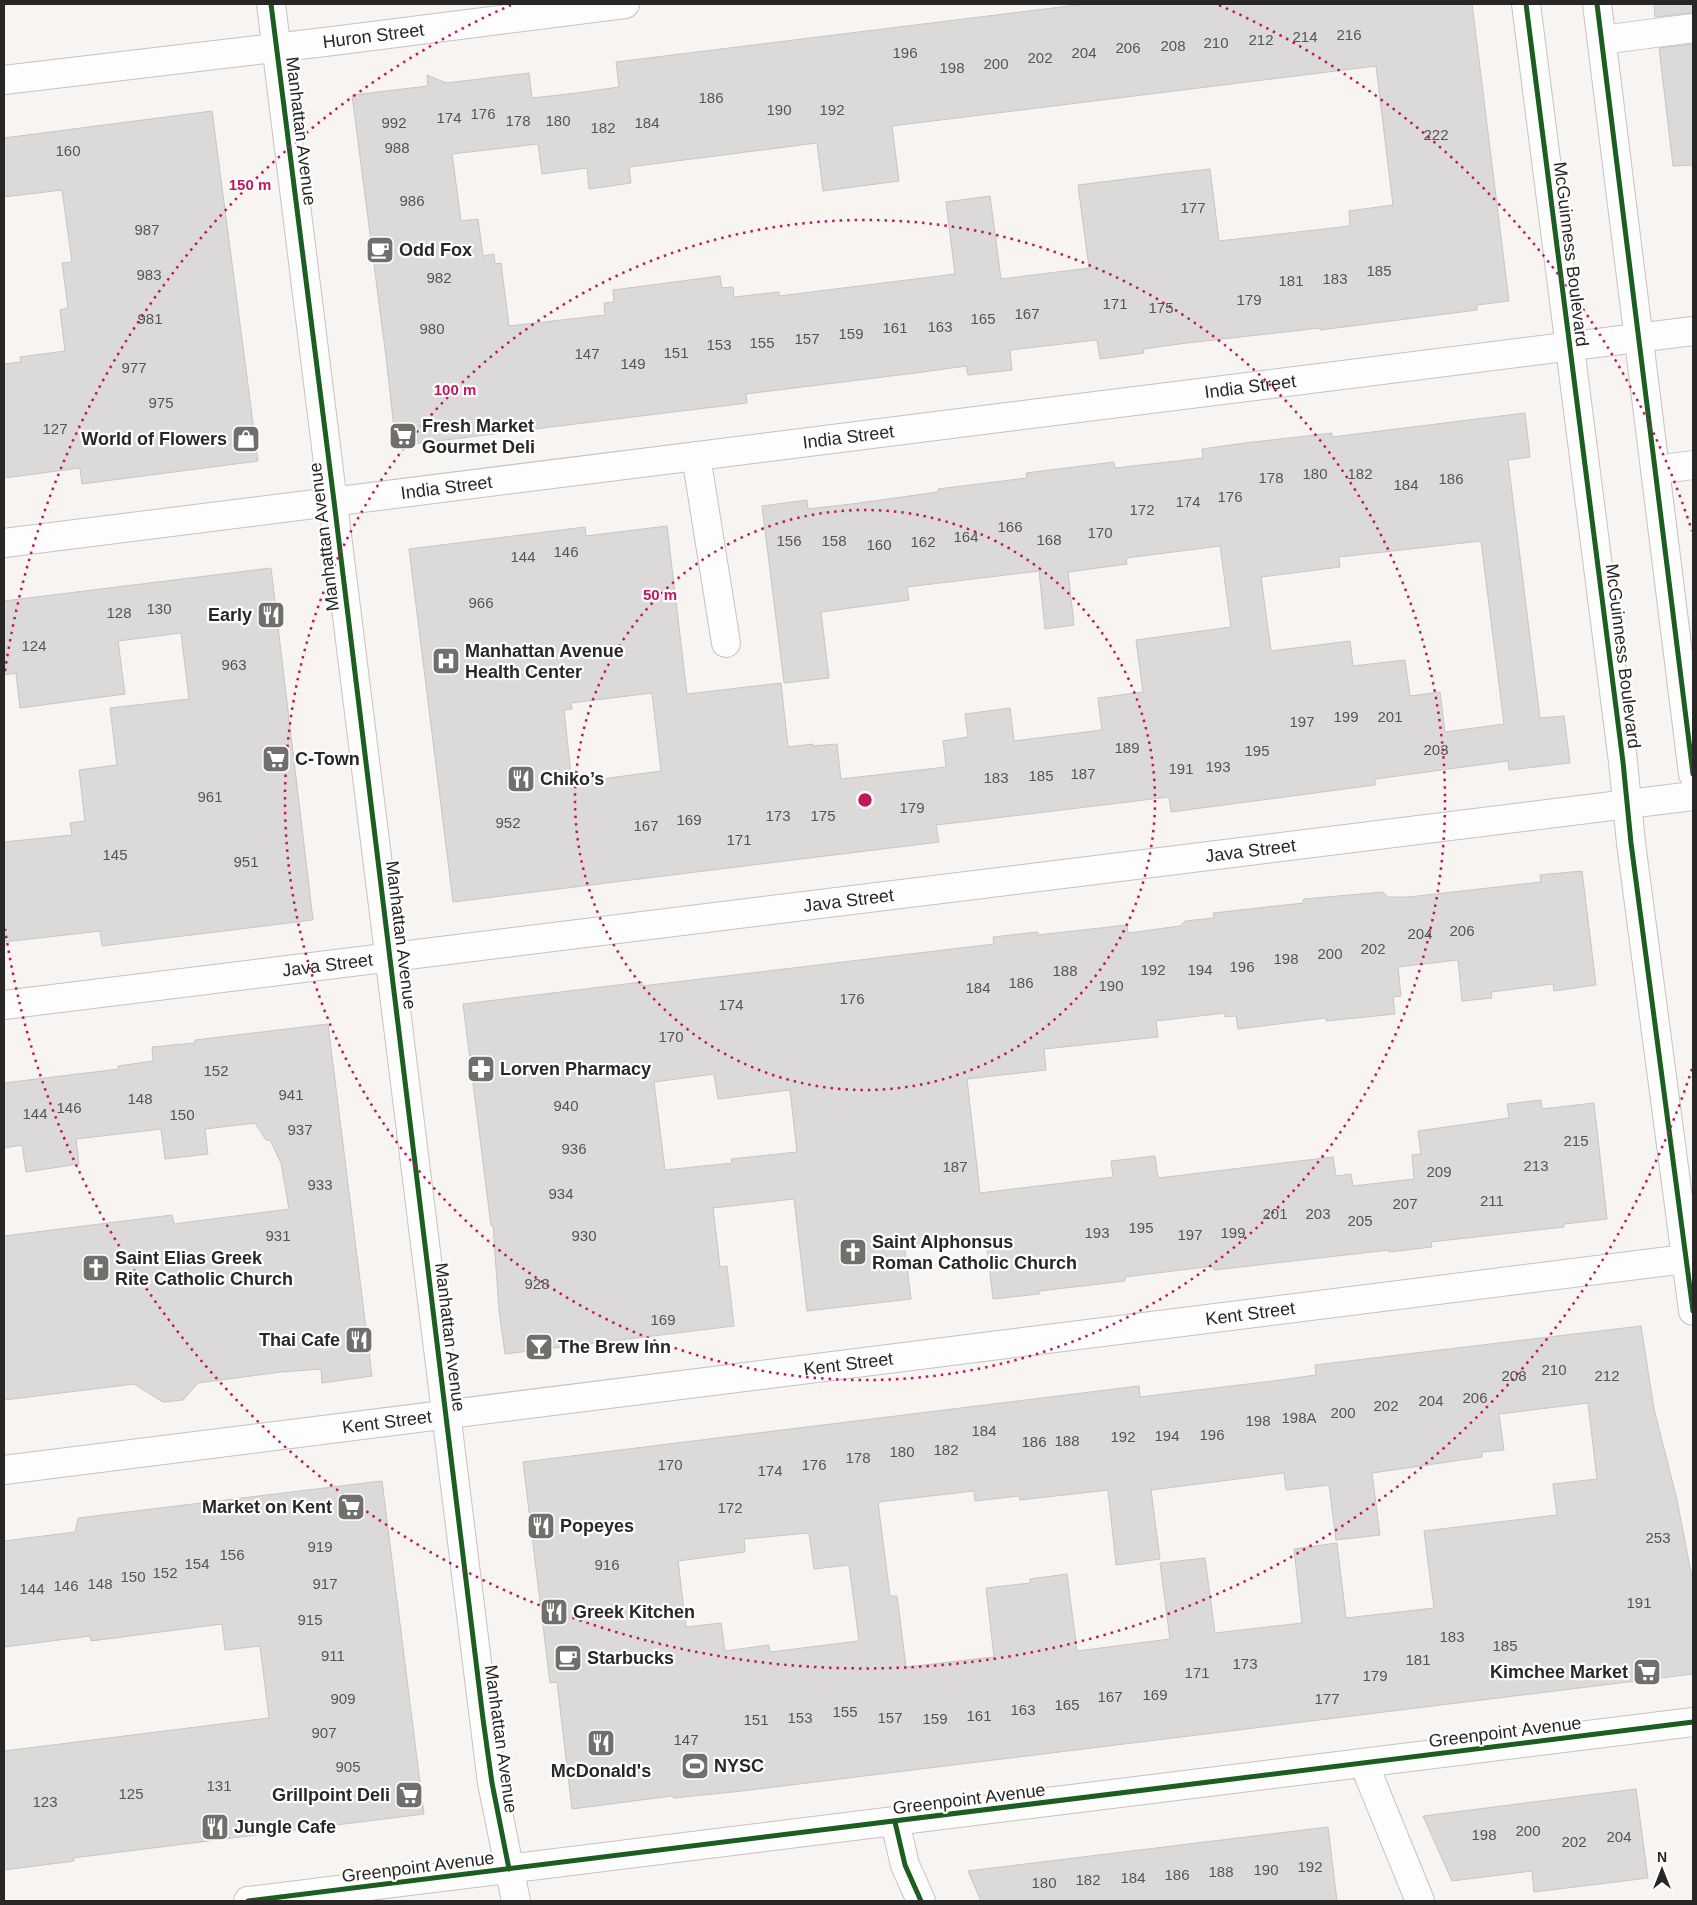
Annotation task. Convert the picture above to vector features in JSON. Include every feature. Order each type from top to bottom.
[{"type":"street","name":"Manhattan Avenue","points":[[271,4],[492,1783],[516,1901]]},
{"type":"street","name":"Huron Street","points":[[4,80],[625,4]]},
{"type":"street","name":"McGuinness Boulevard","points":[[1526,4],[1627,804],[1690,1258],[1693,1311]]},
{"type":"street","points":[[1597,4],[1693,774]]},
{"type":"street","points":[[1602,40],[1693,28]]},
{"type":"street","name":"India Street","points":[[4,543],[1693,331]]},
{"type":"street","points":[[696,456],[726,643]]},
{"type":"street","points":[[1655,470],[1693,465]]},
{"type":"street","name":"Java Street","points":[[4,1005],[1693,796]]},
{"type":"street","name":"Kent Street","points":[[4,1470],[1690,1258]]},
{"type":"street","name":"Greenpoint Avenue","points":[[248,1901],[1693,1722]]},
{"type":"street","points":[[1364,1764],[1420,1901]]},
{"type":"street","points":[[895,1822],[905,1865],[921,1901]]},
{"type":"building","points":[[1085,4],[1472,4],[1509,301],[1477,305],[1477,310],[1320,330],[1320,328],[1187,343],[1143,349],[1144,353],[1100,359],[1097,340],[1010,350],[1012,370],[968,375],[966,366],[746,394],[747,403],[396,446],[352,95],[428,86],[427,75],[446,83],[529,73],[532,98],[577,93],[619,87],[616,62]],"holes":[[[1376,66],[1393,205],[1349,211],[1350,226],[1219,241],[1210,169],[1078,185],[1089,268],[1001,279],[990,196],[946,202],[955,274],[779,296],[779,292],[734,297],[733,287],[722,288],[720,276],[613,290],[614,302],[604,303],[605,315],[509,326],[501,263],[495,264],[494,254],[483,256],[478,219],[461,221],[452,154],[538,144],[542,174],[587,168],[589,189],[631,183],[629,167],[817,143],[823,191],[899,181],[892,126]]]},
{"type":"building","points":[[1654,4],[1693,4],[1693,13],[1655,17]]},
{"type":"building","points":[[1693,44],[1693,165],[1673,166],[1659,48]]},
{"type":"building","points":[[212,111],[258,461],[82,484],[80,468],[4,478],[4,364],[21,362],[20,357],[65,351],[60,310],[68,308],[62,263],[72,262],[62,190],[4,197],[4,138]]},
{"type":"building","points":[[1525,413],[1530,457],[1508,460],[1540,718],[1564,716],[1570,763],[1509,770],[1508,761],[1375,779],[1375,785],[1171,812],[1169,797],[936,825],[939,842],[453,902],[409,549],[585,527],[586,536],[667,526],[687,694],[781,683],[788,747],[837,744],[841,779],[946,767],[943,741],[968,737],[965,714],[1010,708],[1014,741],[1102,730],[1098,698],[1143,692],[1136,640],[1231,627],[1220,546],[1126,558],[1127,564],[1068,572],[1074,625],[1045,629],[1039,571],[907,587],[909,600],[821,612],[829,678],[784,683],[762,506],[807,500],[808,509],[852,504],[938,492],[938,489],[1027,478],[1026,473],[1114,462],[1115,468],[1203,458],[1202,449],[1332,433],[1332,437]],"holes":[[[1481,541],[1504,724],[1445,732],[1440,692],[1410,696],[1405,660],[1353,666],[1350,641],[1271,651],[1261,577],[1340,567],[1339,557]],[[652,693],[661,771],[572,783],[564,710],[572,709],[571,703]]]},
{"type":"building","points":[[271,568],[313,920],[102,946],[100,931],[4,942],[4,842],[72,835],[70,823],[85,821],[79,770],[117,765],[110,708],[189,699],[181,633],[118,641],[125,694],[20,708],[16,673],[4,675],[4,601]]},
{"type":"building","points":[[1582,871],[1596,985],[1554,991],[1553,984],[1491,992],[1492,998],[1462,1001],[1458,960],[1398,967],[1401,996],[1393,997],[1395,1014],[1326,1021],[1326,1018],[1238,1029],[1236,1016],[1225,1017],[1225,1013],[1156,1021],[1158,1037],[1044,1049],[1046,1070],[967,1079],[980,1193],[1113,1177],[1111,1161],[1155,1156],[1158,1178],[1333,1157],[1336,1176],[1351,1174],[1353,1186],[1414,1179],[1412,1155],[1421,1154],[1418,1131],[1509,1118],[1507,1104],[1541,1100],[1542,1109],[1594,1103],[1607,1219],[1564,1224],[1564,1227],[1431,1242],[1432,1247],[1389,1252],[1389,1250],[1214,1270],[1213,1266],[1125,1277],[1125,1281],[1039,1291],[1039,1294],[993,1299],[986,1240],[905,1249],[911,1299],[807,1311],[794,1199],[713,1208],[720,1267],[727,1266],[734,1326],[505,1354],[499,1310],[493,1225],[491,1226],[463,1004],[642,982],[642,986],[994,944],[993,937],[1038,932],[1038,935],[1127,925],[1128,933],[1180,926],[1185,921],[1214,918],[1213,913],[1303,903],[1304,899],[1383,892],[1388,897],[1409,897],[1541,882],[1540,875]],"holes":[[[714,1074],[718,1099],[790,1090],[797,1152],[731,1159],[732,1163],[665,1170],[654,1082]]]},
{"type":"building","points":[[328,1024],[372,1376],[322,1383],[321,1369],[281,1372],[198,1383],[183,1400],[163,1402],[134,1384],[4,1400],[4,1236],[172,1215],[174,1224],[289,1209],[281,1163],[270,1140],[266,1140],[255,1123],[205,1129],[208,1154],[165,1159],[161,1129],[76,1139],[79,1164],[26,1172],[22,1145],[4,1148],[4,1083],[119,1069],[118,1066],[153,1061],[152,1047],[195,1043],[195,1040]]},
{"type":"building","points":[[1641,1326],[1654,1409],[1677,1500],[1693,1583],[1693,1674],[742,1791],[674,1798],[672,1796],[572,1809],[557,1682],[550,1683],[523,1462],[1139,1386],[1140,1397],[1273,1381],[1316,1375],[1315,1365]],"holes":[[[1588,1403],[1597,1479],[1553,1484],[1557,1515],[1424,1531],[1434,1608],[1346,1618],[1337,1543],[1294,1549],[1302,1623],[1215,1633],[1205,1558],[1160,1563],[1170,1639],[1077,1651],[1067,1574],[1030,1579],[1030,1583],[986,1588],[994,1657],[906,1667],[897,1596],[890,1596],[878,1502],[974,1491],[975,1501],[1019,1496],[1020,1500],[1108,1490],[1116,1565],[1160,1559],[1151,1490],[1284,1473],[1286,1490],[1329,1485],[1336,1540],[1380,1535],[1372,1473],[1482,1457],[1482,1452],[1504,1450],[1499,1414]],[[809,1533],[814,1569],[849,1565],[859,1641],[770,1652],[769,1645],[725,1651],[721,1623],[686,1627],[678,1561],[745,1552],[744,1539]]]},
{"type":"building","points":[[382,1481],[424,1814],[73,1858],[74,1861],[4,1870],[4,1751],[269,1718],[260,1646],[225,1650],[222,1624],[91,1641],[90,1636],[4,1647],[4,1541],[75,1532],[78,1518]]},
{"type":"building","points":[[1636,1789],[1648,1878],[1534,1892],[1532,1871],[1452,1881],[1423,1816]]},
{"type":"building","points":[[1328,1827],[1337,1901],[981,1901],[968,1871]]},
{"type":"cycle path","points":[[271,4],[334,501],[483,1719],[492,1783],[509,1869]]},
{"type":"cycle path","points":[[1526,4],[1623,762],[1631,843],[1693,1311]]},
{"type":"cycle path","points":[[1597,4],[1693,774]]},
{"type":"cycle path","points":[[248,1901],[1693,1722]]},
{"type":"cycle path","points":[[895,1822],[905,1865],[921,1901]]},
{"type":"place","name":"Odd Fox","points":[[380,250]]},
{"type":"place","name":"Fresh Market Gourmet Deli","points":[[403,436]]},
{"type":"place","name":"World of Flowers","points":[[246,439]]},
{"type":"place","name":"Early","points":[[271,615]]},
{"type":"place","name":"Manhattan Avenue Health Center","points":[[446,661]]},
{"type":"place","name":"C-Town","points":[[276,759]]},
{"type":"place","name":"Chiko’s","points":[[521,779]]},
{"type":"place","name":"Lorven Pharmacy","points":[[481,1069]]},
{"type":"place","name":"Saint Alphonsus Roman Catholic Church","points":[[853,1252]]},
{"type":"place","name":"Saint Elias Greek Rite Catholic Church","points":[[96,1268]]},
{"type":"place","name":"Thai Cafe","points":[[359,1340]]},
{"type":"place","name":"The Brew Inn","points":[[539,1347]]},
{"type":"place","name":"Market on Kent","points":[[351,1507]]},
{"type":"place","name":"Popeyes","points":[[541,1526]]},
{"type":"place","name":"Greek Kitchen","points":[[554,1612]]},
{"type":"place","name":"Starbucks","points":[[568,1658]]},
{"type":"place","name":"Kimchee Market","points":[[1647,1672]]},
{"type":"place","name":"McDonald's","points":[[601,1743]]},
{"type":"place","name":"NYSC","points":[[695,1766]]},
{"type":"place","name":"Grillpoint Deli","points":[[409,1795]]},
{"type":"place","name":"Jungle Cafe","points":[[215,1827]]}]
